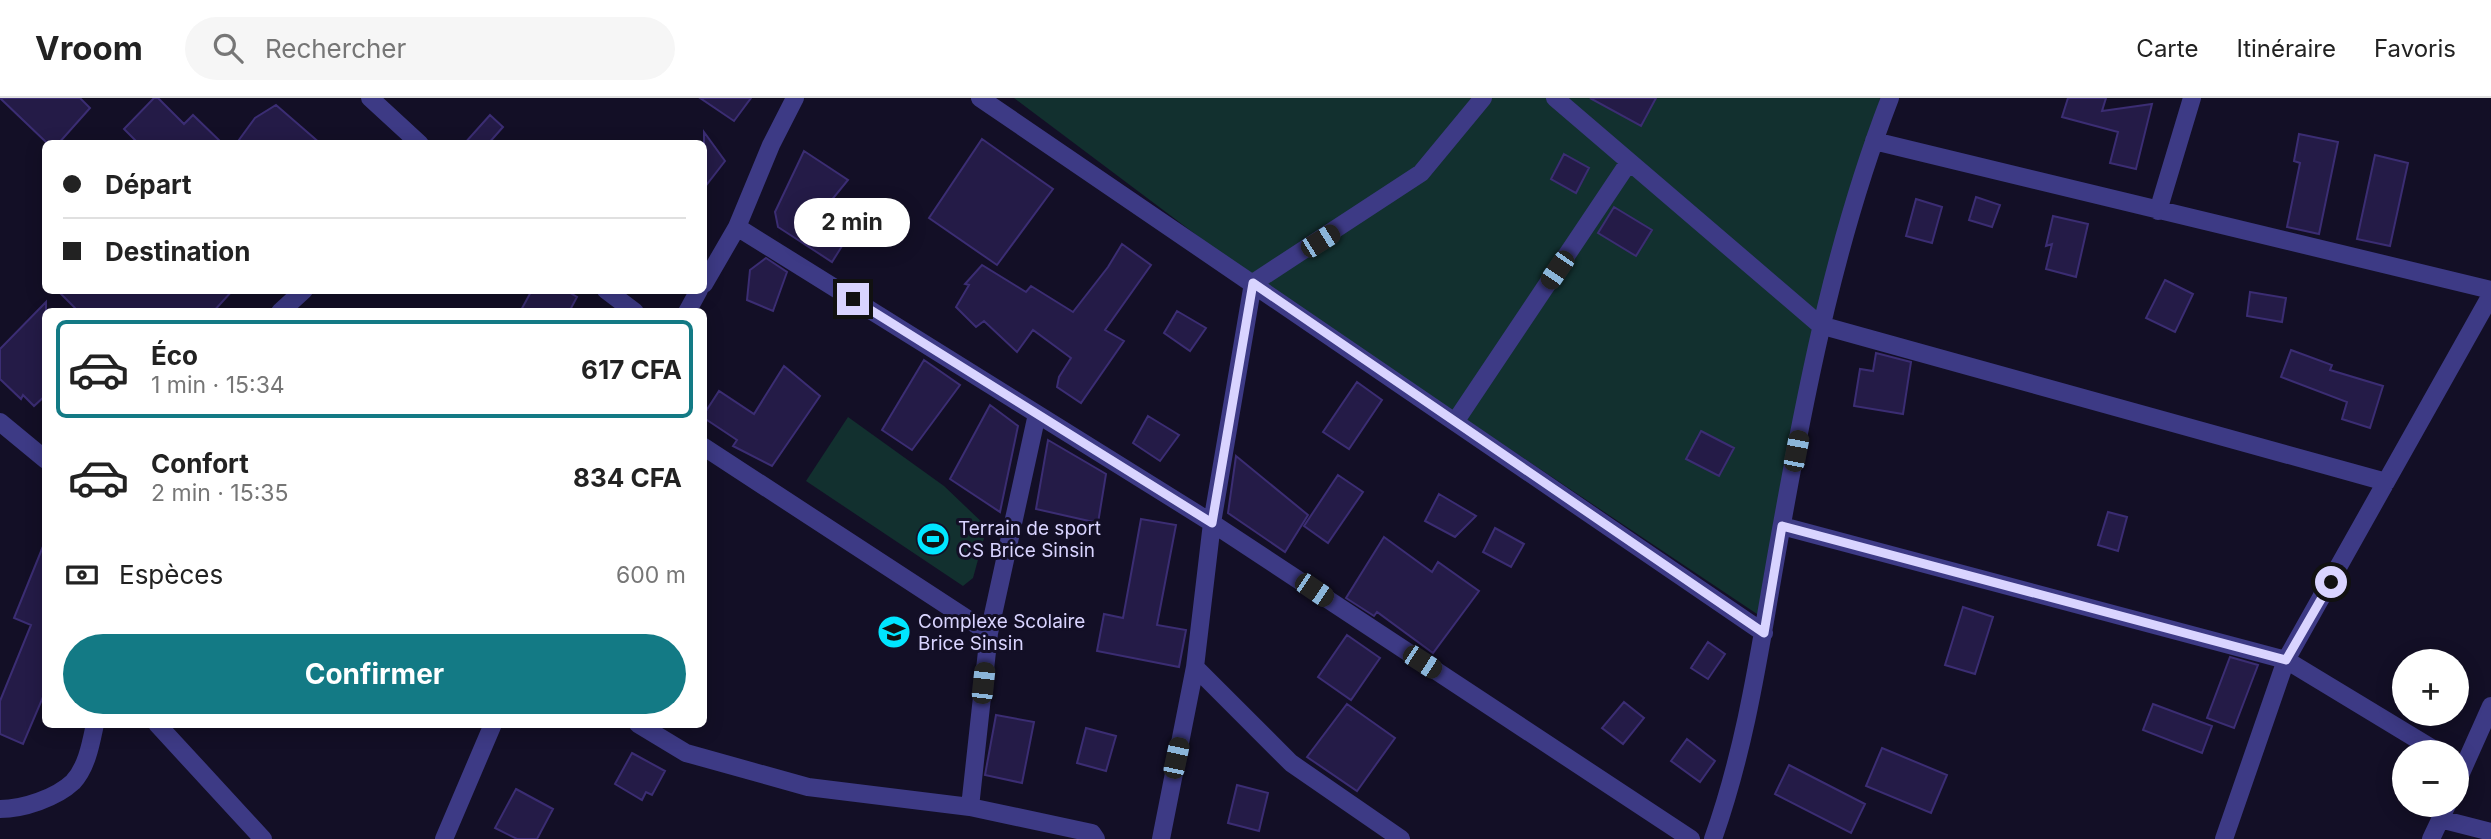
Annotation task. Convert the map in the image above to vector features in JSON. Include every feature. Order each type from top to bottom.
[{"type":"street","points":[[370,98],[416,140]]},
{"type":"street","points":[[707,279],[737,228],[771,145],[795,98]]},
{"type":"street","points":[[981,98],[1764,633]]},
{"type":"street","points":[[1161,839],[1195,667],[1212,523],[1253,283],[1421,173],[1483,98]]},
{"type":"street","points":[[1555,98],[1820,325],[2386,482]]},
{"type":"street","points":[[1713,839],[1755,689],[1820,325],[1874,141],[1891,98]]},
{"type":"street","points":[[2158,211],[2192,98]]},
{"type":"street","points":[[1874,141],[2491,292],[2286,660],[2224,839]]},
{"type":"street","points":[[1455,422],[1629,162]]},
{"type":"street","points":[[737,228],[1212,523],[1690,839]]},
{"type":"street","points":[[284,308],[300,294]]},
{"type":"street","points":[[612,294],[630,308]]},
{"type":"street","points":[[970,807],[989,633],[1037,414]]},
{"type":"street","points":[[0,422],[42,457]]},
{"type":"street","points":[[707,449],[989,633]]},
{"type":"street","points":[[1782,526],[2286,660],[2418,740]]},
{"type":"street","points":[[1195,667],[1291,763],[1401,839]]},
{"type":"street","points":[[2469,751],[2491,706]]},
{"type":"street","points":[[0,809],[13,809],[47,797],[73,781],[89,752],[94,728]]},
{"type":"street","points":[[161,728],[263,839]]},
{"type":"street","points":[[444,839],[491,728]]},
{"type":"street","points":[[644,728],[686,754],[808,787],[970,807],[1091,833],[1096,839]]},
{"type":"street","points":[[2431,839],[2441,817]]},
{"type":"street","points":[[2455,817],[2491,832]]},
{"type":"green space","points":[[1014,98],[1880,98],[1763,618],[1251,276]]},
{"type":"green space","points":[[848,417],[944,486],[987,527],[973,578],[963,586],[806,481]]},
{"type":"building","points":[[0,98],[80,98],[90,108],[62,140],[44,140]]},
{"type":"building","points":[[154,98],[158,98],[184,124],[193,115],[219,140],[135,140],[124,129]]},
{"type":"building","points":[[700,98],[751,98],[734,121]]},
{"type":"building","points":[[1590,98],[1656,98],[1641,126]]},
{"type":"building","points":[[2068,98],[2106,98],[2102,111],[2152,104],[2136,169],[2110,163],[2118,132],[2062,117]]},
{"type":"building","points":[[276,105],[316,140],[239,140],[255,118]]},
{"type":"building","points":[[490,115],[503,127],[492,140],[468,140]]},
{"type":"building","points":[[704,132],[725,161],[707,184],[707,140],[704,140]]},
{"type":"building","points":[[2299,134],[2338,142],[2319,234],[2287,227],[2300,163],[2294,161]]},
{"type":"building","points":[[982,139],[1053,189],[997,265],[929,218]]},
{"type":"building","points":[[804,151],[848,180],[817,218],[849,235],[832,262],[778,227],[775,212]]},
{"type":"building","points":[[1564,154],[1589,168],[1576,193],[1551,179]]},
{"type":"building","points":[[2375,155],[2408,163],[2390,246],[2357,239]]},
{"type":"building","points":[[1976,197],[2000,205],[1992,227],[1969,220]]},
{"type":"building","points":[[1916,199],[1942,207],[1932,243],[1906,236]]},
{"type":"building","points":[[1614,207],[1652,230],[1636,256],[1598,233]]},
{"type":"building","points":[[2053,216],[2088,224],[2076,277],[2046,269],[2052,244],[2046,246]]},
{"type":"building","points":[[1122,244],[1151,265],[1105,330],[1124,341],[1081,403],[1057,387],[1059,377],[1071,358],[1033,330],[1017,352],[984,321],[976,327],[956,307],[969,285],[965,284],[982,265],[1026,292],[1031,286],[1073,312]]},
{"type":"building","points":[[766,258],[787,272],[773,311],[747,300],[750,270]]},
{"type":"building","points":[[2165,280],[2193,294],[2175,332],[2146,318]]},
{"type":"building","points":[[2250,292],[2286,298],[2282,322],[2247,316]]},
{"type":"building","points":[[61,294],[229,294],[217,308],[75,308]]},
{"type":"building","points":[[530,294],[572,294],[577,297],[571,308],[522,308]]},
{"type":"building","points":[[46,302],[46,308],[42,308],[42,399],[34,406],[23,395],[21,399],[0,379],[0,349]]},
{"type":"building","points":[[1177,311],[1206,328],[1190,351],[1164,333]]},
{"type":"building","points":[[2291,350],[2332,365],[2330,370],[2383,386],[2370,428],[2342,419],[2347,402],[2281,377]]},
{"type":"building","points":[[1876,353],[1911,362],[1903,414],[1854,406],[1860,369],[1873,371]]},
{"type":"building","points":[[924,360],[960,385],[912,450],[882,430]]},
{"type":"building","points":[[784,366],[820,396],[772,466],[733,446],[737,440],[707,420],[707,409],[719,391],[754,414]]},
{"type":"building","points":[[1357,382],[1382,400],[1349,449],[1323,432]]},
{"type":"building","points":[[990,405],[1018,426],[1000,512],[950,479]]},
{"type":"building","points":[[1148,416],[1179,435],[1160,461],[1133,443]]},
{"type":"building","points":[[1701,431],[1734,448],[1719,476],[1686,459]]},
{"type":"building","points":[[1048,440],[1106,474],[1098,523],[1036,509]]},
{"type":"building","points":[[1236,456],[1308,515],[1285,552],[1228,513]]},
{"type":"building","points":[[1338,475],[1363,492],[1328,543],[1304,526]]},
{"type":"building","points":[[1439,494],[1476,516],[1455,537],[1425,521]]},
{"type":"building","points":[[2108,512],[2127,517],[2118,551],[2098,545]]},
{"type":"building","points":[[1141,519],[1176,525],[1157,625],[1186,630],[1179,667],[1097,651],[1104,614],[1123,618]]},
{"type":"building","points":[[1495,528],[1524,544],[1511,567],[1483,552]]},
{"type":"building","points":[[1384,537],[1432,572],[1438,562],[1479,591],[1433,653],[1377,612],[1374,616],[1346,598]]},
{"type":"building","points":[[42,549],[42,699],[23,744],[0,734],[0,701],[31,625],[14,618]]},
{"type":"building","points":[[1963,607],[1993,617],[1975,674],[1945,665]]},
{"type":"building","points":[[1347,635],[1380,658],[1351,700],[1318,677]]},
{"type":"building","points":[[1708,642],[1725,654],[1708,679],[1691,668]]},
{"type":"building","points":[[2230,657],[2258,665],[2234,728],[2207,718]]},
{"type":"building","points":[[1624,702],[1644,718],[1623,744],[1602,728]]},
{"type":"building","points":[[1347,704],[1395,738],[1357,791],[1307,757]]},
{"type":"building","points":[[2153,704],[2212,726],[2202,753],[2143,730]]},
{"type":"building","points":[[996,715],[1034,722],[1022,783],[985,775]]},
{"type":"building","points":[[1086,728],[1116,736],[1106,771],[1077,763]]},
{"type":"building","points":[[1687,739],[1715,761],[1700,782],[1671,761]]},
{"type":"building","points":[[1882,748],[1947,775],[1931,813],[1866,786]]},
{"type":"building","points":[[632,753],[665,771],[652,795],[646,792],[642,800],[615,784]]},
{"type":"building","points":[[1789,765],[1865,804],[1851,833],[1775,794]]},
{"type":"building","points":[[1237,785],[1268,793],[1259,831],[1228,823]]},
{"type":"building","points":[[516,789],[553,809],[537,839],[517,839],[495,828]]},
{"type":"place","name":"Terrain de sport CS Brice Sinsin","points":[[933,539]]},
{"type":"place","name":"Complexe Scolaire Brice Sinsin","points":[[894,632]]},
{"type":"route","points":[[853,299],[1212,523],[1253,283],[1764,633],[1782,526],[2286,660],[2331,582]]}]
